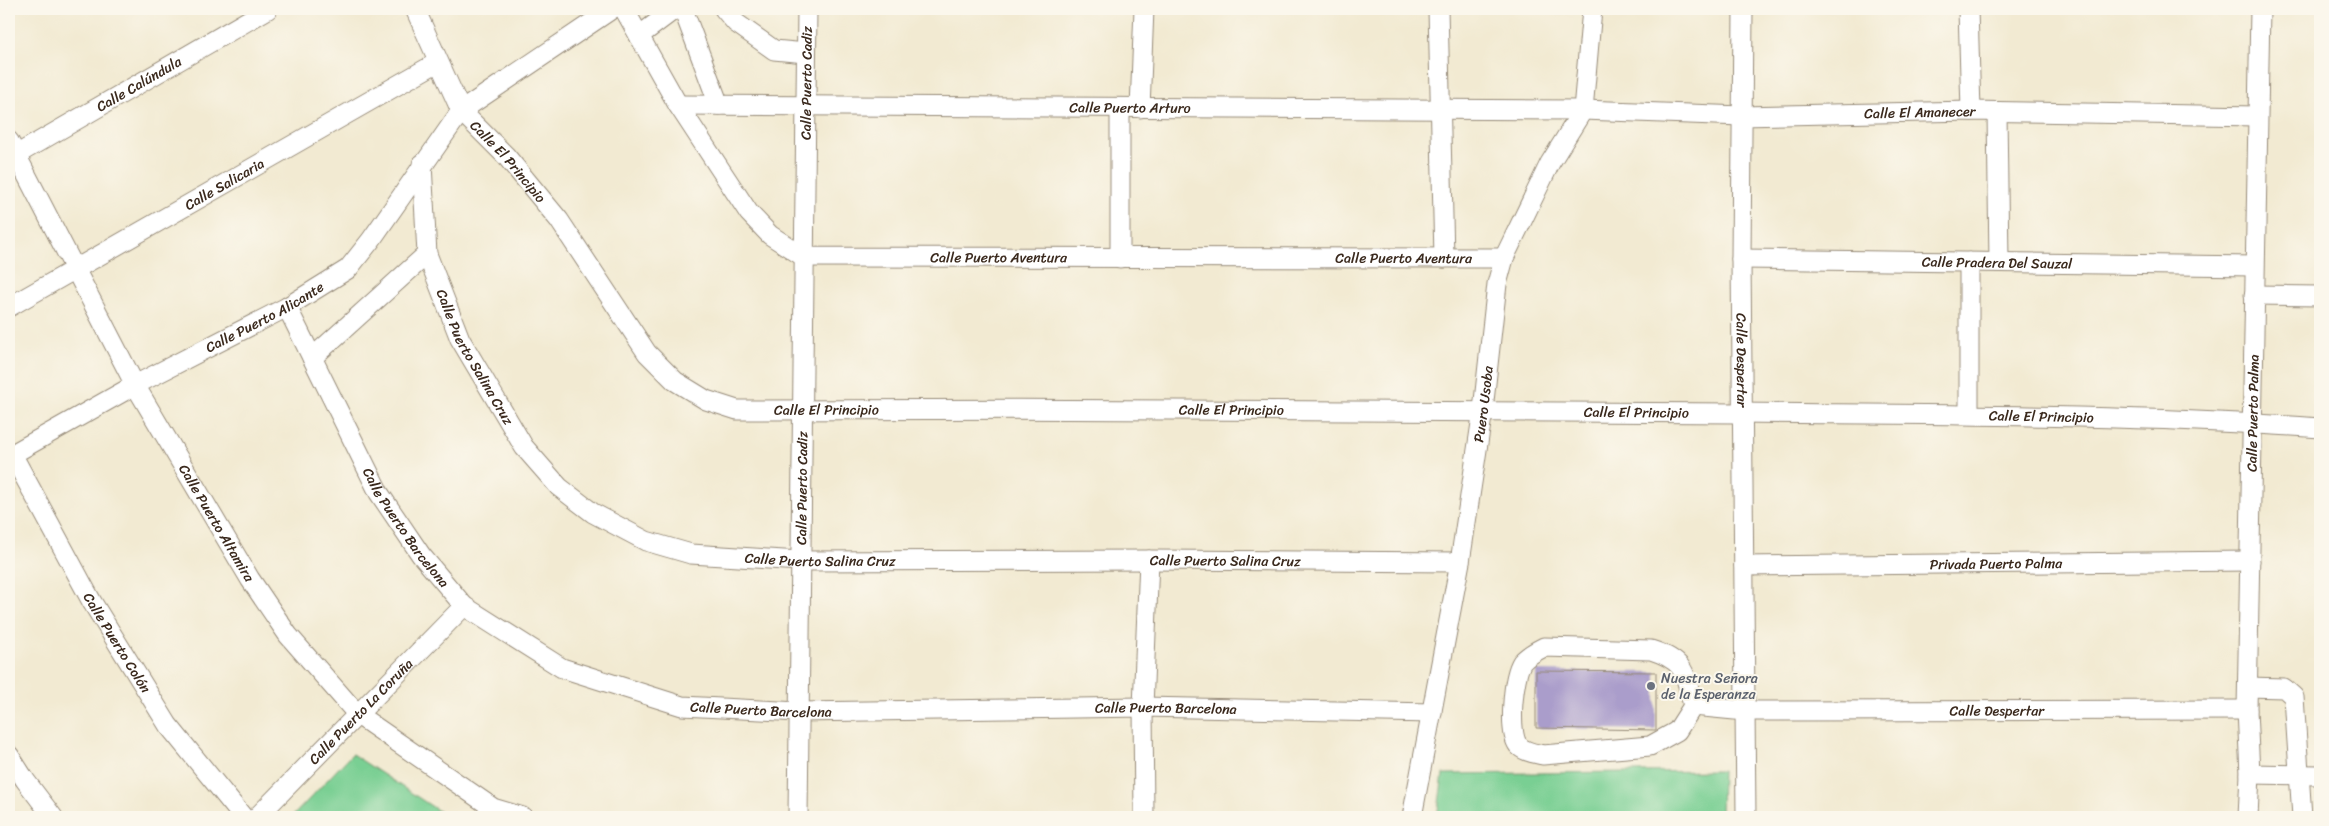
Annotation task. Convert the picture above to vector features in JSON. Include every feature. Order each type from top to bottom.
[{"type":"street","name":"Calle Calúndula","points":[[11,152],[268,9]]},
{"type":"street","name":"Calle El Principio","points":[[415,9],[461,111],[506,156],[559,220],[647,353],[675,381],[706,400],[736,410],[1484,410],[1969,413],[2253,423],[2320,428]]},
{"type":"street","name":"Calle Puerto Alicante","points":[[11,455],[135,385],[287,307],[348,270],[461,111],[612,9]]},
{"type":"street","points":[[624,9],[678,105],[749,213],[770,235],[804,257]]},
{"type":"street","points":[[639,36],[675,9]]},
{"type":"street","points":[[683,9],[719,105]]},
{"type":"street","points":[[724,9],[736,23],[774,50],[806,53]]},
{"type":"street","name":"Calle Puerto Cadiz","points":[[798,817],[807,9]]},
{"type":"street","points":[[1140,108],[1144,9]]},
{"type":"street","points":[[1438,9],[1444,258]]},
{"type":"street","name":"Puero Usoba","points":[[1412,817],[1460,562],[1484,410],[1492,318],[1504,258],[1550,163],[1583,110],[1592,9]]},
{"type":"street","name":"Calle Despertar","points":[[1743,9],[1741,259],[1746,817]]},
{"type":"street","points":[[1968,9],[1971,111]]},
{"type":"street","name":"Calle Puerto Palma","points":[[2248,817],[2250,774],[2247,710],[2260,9]]},
{"type":"street","name":"Calle Salicaria","points":[[9,307],[438,62]]},
{"type":"street","name":"Calle Puerto Arturo","points":[[678,105],[1583,110]]},
{"type":"street","points":[[1120,108],[1120,258]]},
{"type":"street","name":"Calle El Amanecer","points":[[1583,110],[1742,116],[1971,111],[2257,116]]},
{"type":"street","points":[[1997,112],[1999,262]]},
{"type":"street","name":"Calle Puerto Altamira","points":[[11,152],[75,269],[135,385],[250,579],[288,635],[358,716],[490,812],[523,817]]},
{"type":"street","name":"Calle Puerto Salina Cruz","points":[[422,164],[428,254],[460,339],[524,448],[559,487],[593,513],[655,544],[691,554],[800,561],[1148,560],[1460,562]]},
{"type":"street","points":[[312,358],[428,254]]},
{"type":"street","name":"Calle Puerto Aventura","points":[[804,257],[1504,258]]},
{"type":"street","name":"Calle Pradera Del Sauzal","points":[[1741,259],[2254,266]]},
{"type":"street","points":[[1969,413],[1970,262]]},
{"type":"street","points":[[2254,295],[2320,296]]},
{"type":"street","name":"Calle Puerto Barcelona","points":[[287,307],[379,493],[421,555],[464,606],[562,668],[682,706],[799,712],[1143,707],[1432,714]]},
{"type":"street","name":"Calle Puerto Colón","points":[[11,455],[92,602],[168,724],[242,817]]},
{"type":"street","points":[[1144,817],[1143,707],[1148,560]]},
{"type":"street","name":"Privada Puerto Palma","points":[[1744,566],[2250,561]]},
{"type":"street","name":"Calle Puerto La Coruña","points":[[257,817],[464,606]]},
{"type":"street","points":[[1544,646],[1651,650],[1666,655],[1677,661],[1685,675],[1694,706],[1677,731],[1650,746],[1543,755],[1529,752],[1518,745],[1514,734],[1513,707],[1517,674],[1522,662],[1532,652],[1544,646]]},
{"type":"street","points":[[2248,687],[2284,688],[2294,697],[2302,817]]},
{"type":"street","points":[[1694,706],[1745,711]]},
{"type":"street","name":"Calle Despertar","points":[[1745,711],[2247,710]]},
{"type":"street","points":[[9,755],[53,817]]},
{"type":"street","points":[[2250,774],[2320,775]]},
{"type":"green space","points":[[352,754],[448,817],[292,817]]},
{"type":"green space","points":[[1722,771],[1721,817],[1437,817],[1443,774]]},
{"type":"building","points":[[1536,671],[1656,672],[1656,730],[1536,728]]},
{"type":"place","name":"Nuestra Señora de la Esperanza","points":[[1651,686]]}]
